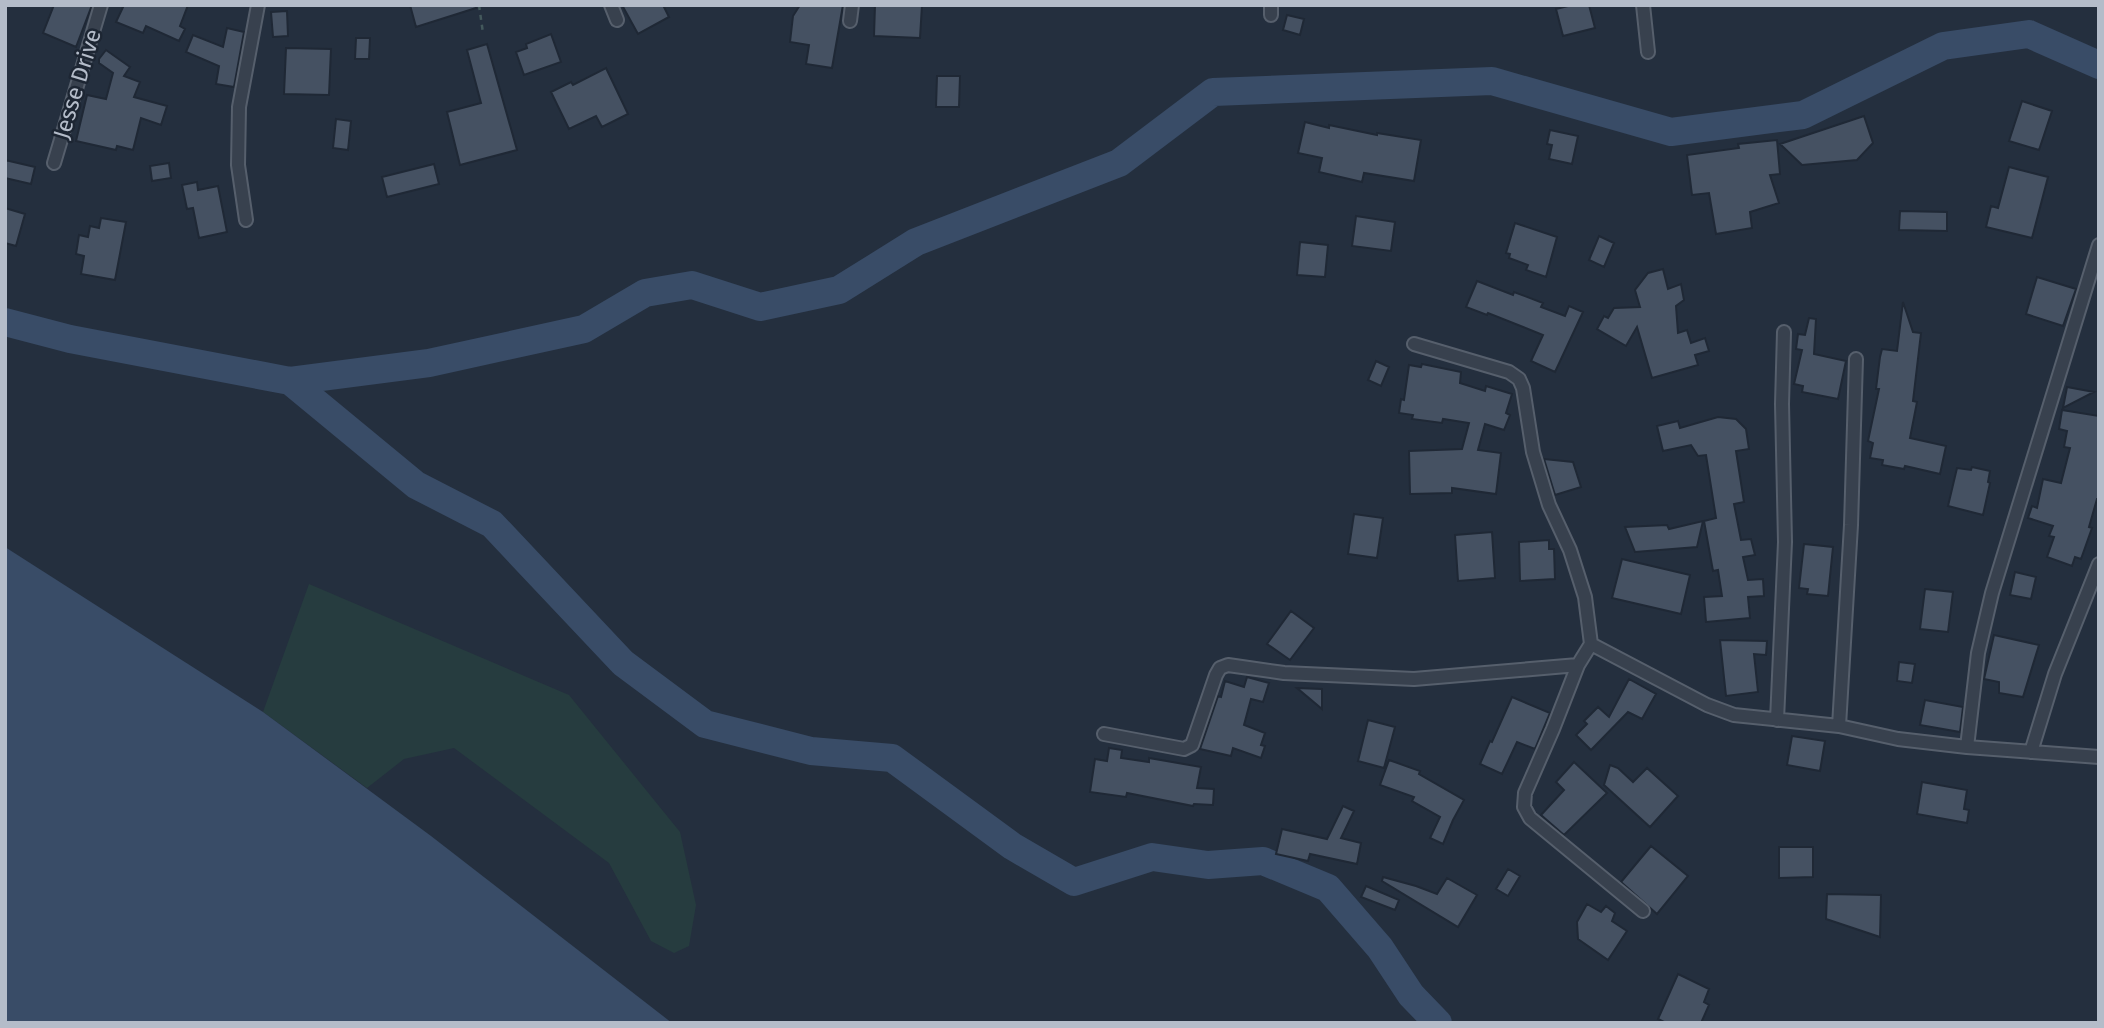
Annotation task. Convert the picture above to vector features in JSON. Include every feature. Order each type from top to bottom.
[{"type":"street","name":"Jesse Drive","points":[[54,163],[101,5]]},
{"type":"street","points":[[246,220],[238,165],[239,107],[258,5]]},
{"type":"street","points":[[611,5],[617,20]]},
{"type":"street","points":[[850,21],[852,5]]},
{"type":"street","points":[[1643,5],[1648,52]]},
{"type":"street","points":[[1967,747],[1978,653],[1992,593],[2099,245]]},
{"type":"street","points":[[1777,720],[1785,541],[1782,404],[1784,332]]},
{"type":"street","points":[[1414,344],[1509,372],[1519,379],[1523,388],[1533,452],[1549,505],[1570,550],[1583,588],[1591,644],[1578,665],[1525,793],[1524,807],[1530,817],[1643,911]]},
{"type":"street","points":[[1839,726],[1851,525],[1856,359]]},
{"type":"street","points":[[2032,752],[2055,674],[2099,564]]},
{"type":"street","points":[[1591,644],[1707,705],[1734,715],[1839,726],[1898,739],[1967,747],[2099,757]]},
{"type":"street","points":[[1104,734],[1184,750],[1192,746],[1216,675],[1220,668],[1228,664],[1284,673],[1414,679],[1578,665]]},
{"type":"path","points":[[479,5],[483,33]]},
{"type":"green space","points":[[309,584],[569,695],[680,832],[696,905],[689,946],[674,953],[651,941],[609,863],[454,748],[404,759],[367,788],[263,712]]},
{"type":"water","points":[[5,547],[263,712],[431,836],[672,1023],[5,1023]]},
{"type":"building","points":[[54,5],[92,5],[76,47],[43,33]]},
{"type":"building","points":[[124,5],[188,5],[180,26],[185,29],[179,41],[146,26],[143,33],[116,22]]},
{"type":"building","points":[[410,5],[475,5],[476,8],[416,27]]},
{"type":"building","points":[[622,5],[663,5],[669,17],[638,34]]},
{"type":"building","points":[[800,5],[843,5],[832,68],[806,64],[809,45],[790,42],[793,16]]},
{"type":"building","points":[[875,5],[922,5],[920,38],[874,36]]},
{"type":"building","points":[[1589,5],[1595,28],[1563,36],[1556,9]]},
{"type":"building","points":[[287,11],[288,36],[273,37],[271,12]]},
{"type":"building","points":[[1287,15],[1304,19],[1300,35],[1283,30]]},
{"type":"building","points":[[227,28],[244,32],[234,87],[216,84],[219,66],[186,52],[193,35],[223,47]]},
{"type":"building","points":[[551,34],[561,62],[524,75],[516,52],[527,48],[526,44]]},
{"type":"building","points":[[356,38],[370,38],[369,59],[355,59]]},
{"type":"building","points":[[487,44],[517,150],[460,165],[447,112],[481,103],[467,50]]},
{"type":"building","points":[[286,48],[331,49],[329,95],[284,94]]},
{"type":"building","points":[[106,50],[130,67],[124,76],[140,82],[134,97],[167,106],[161,125],[141,118],[133,150],[117,146],[116,150],[76,141],[87,95],[106,99],[113,73],[99,63],[99,59]]},
{"type":"building","points":[[606,68],[628,114],[602,127],[596,116],[569,129],[551,92],[571,82],[573,85]]},
{"type":"building","points":[[937,76],[960,76],[959,107],[936,107]]},
{"type":"building","points":[[2022,101],[2052,111],[2039,150],[2009,141]]},
{"type":"building","points":[[1864,116],[1873,143],[1857,160],[1802,165],[1780,144]]},
{"type":"building","points":[[336,119],[351,121],[348,150],[333,148]]},
{"type":"building","points":[[1305,122],[1329,128],[1329,125],[1377,135],[1421,140],[1414,181],[1364,173],[1362,182],[1319,172],[1322,158],[1298,153]]},
{"type":"building","points":[[1550,130],[1578,136],[1572,164],[1549,159],[1552,145],[1547,144]]},
{"type":"building","points":[[1777,140],[1780,174],[1770,175],[1779,203],[1750,212],[1752,228],[1716,234],[1709,193],[1692,195],[1687,155],[1739,148],[1738,144]]},
{"type":"building","points":[[5,160],[35,167],[31,184],[5,178]]},
{"type":"building","points":[[169,163],[171,178],[152,181],[150,166]]},
{"type":"building","points":[[434,164],[439,184],[387,197],[382,177]]},
{"type":"building","points":[[2009,167],[2048,177],[2032,238],[1986,227],[1991,206],[1998,208]]},
{"type":"building","points":[[197,182],[198,190],[218,186],[227,232],[199,238],[193,208],[187,209],[182,185]]},
{"type":"building","points":[[5,208],[25,214],[16,246],[5,243]]},
{"type":"building","points":[[1900,211],[1947,212],[1947,231],[1899,230]]},
{"type":"building","points":[[1356,216],[1395,222],[1391,251],[1352,246]]},
{"type":"building","points":[[101,218],[126,222],[115,280],[81,274],[84,256],[76,254],[79,235],[88,237],[90,226],[99,228]]},
{"type":"building","points":[[1515,223],[1557,237],[1546,277],[1526,270],[1528,265],[1509,258],[1510,254],[1506,253]]},
{"type":"building","points":[[1599,236],[1614,243],[1604,267],[1589,260]]},
{"type":"building","points":[[1300,242],[1328,245],[1325,277],[1297,275]]},
{"type":"building","points":[[1663,269],[1668,289],[1681,284],[1684,300],[1676,306],[1678,333],[1687,330],[1691,343],[1705,338],[1709,351],[1695,355],[1698,365],[1652,378],[1637,327],[1626,346],[1597,329],[1604,316],[1608,318],[1614,308],[1640,307],[1635,290],[1648,273]]},
{"type":"building","points":[[2037,277],[2076,289],[2063,326],[2026,314]]},
{"type":"building","points":[[1477,281],[1543,303],[1541,307],[1565,316],[1569,306],[1583,312],[1555,372],[1531,361],[1543,335],[1466,307]]},
{"type":"building","points":[[1903,302],[1913,332],[1921,333],[1913,401],[1917,402],[1910,438],[1946,446],[1940,474],[1905,466],[1904,469],[1882,465],[1883,460],[1870,458],[1873,443],[1868,441],[1879,389],[1876,389],[1880,357],[1882,349],[1897,351]]},
{"type":"building","points":[[1809,318],[1816,319],[1814,354],[1846,361],[1838,399],[1802,392],[1803,386],[1794,384],[1802,350],[1796,349],[1798,334],[1805,335]]},
{"type":"building","points":[[1376,361],[1389,367],[1381,386],[1368,380]]},
{"type":"building","points":[[1422,364],[1461,372],[1460,383],[1485,391],[1486,386],[1512,394],[1506,413],[1510,415],[1504,430],[1485,424],[1478,450],[1501,453],[1496,494],[1452,488],[1452,493],[1410,494],[1409,451],[1462,449],[1469,423],[1443,419],[1442,423],[1412,419],[1413,415],[1399,413],[1401,399],[1404,400],[1409,365],[1421,367]]},
{"type":"building","points":[[2067,387],[2094,392],[2063,408]]},
{"type":"building","points":[[2062,410],[2099,416],[2099,499],[2081,559],[2075,557],[2072,566],[2047,557],[2054,537],[2049,536],[2053,526],[2028,518],[2032,506],[2037,508],[2043,479],[2061,483],[2070,448],[2064,447],[2067,431],[2059,429]]},
{"type":"building","points":[[1718,417],[1736,419],[1746,429],[1749,449],[1736,451],[1744,502],[1734,504],[1741,540],[1751,539],[1755,555],[1743,557],[1748,580],[1763,579],[1764,596],[1748,597],[1750,618],[1706,622],[1704,597],[1722,596],[1718,570],[1713,571],[1704,521],[1716,518],[1706,455],[1698,456],[1691,445],[1663,451],[1657,426],[1678,421],[1680,428]]},
{"type":"building","points":[[1544,459],[1573,462],[1581,487],[1555,495]]},
{"type":"building","points":[[1972,467],[1990,471],[1983,515],[1948,506],[1957,468],[1971,470]]},
{"type":"building","points":[[1354,514],[1383,518],[1377,558],[1348,554]]},
{"type":"building","points":[[1703,521],[1697,547],[1635,552],[1625,527],[1667,525],[1669,529]]},
{"type":"building","points":[[1492,532],[1495,578],[1458,581],[1455,535]]},
{"type":"building","points":[[1549,540],[1549,549],[1554,549],[1555,579],[1520,581],[1519,542]]},
{"type":"building","points":[[1804,544],[1833,547],[1828,596],[1807,594],[1808,589],[1799,588]]},
{"type":"building","points":[[1622,559],[1690,575],[1681,614],[1612,598]]},
{"type":"building","points":[[2015,572],[2036,577],[2031,599],[2010,595]]},
{"type":"building","points":[[1925,589],[1953,592],[1948,632],[1920,629]]},
{"type":"building","points":[[1291,611],[1314,628],[1290,660],[1267,644]]},
{"type":"building","points":[[1994,635],[2039,645],[2023,697],[1999,693],[1999,682],[1984,679]]},
{"type":"building","points":[[1720,640],[1767,641],[1766,655],[1754,654],[1758,692],[1726,696]]},
{"type":"building","points":[[1899,662],[1915,664],[1912,683],[1897,681]]},
{"type":"building","points":[[1247,677],[1269,683],[1263,702],[1251,699],[1244,725],[1265,733],[1261,758],[1233,748],[1231,756],[1200,749],[1225,681],[1244,687]]},
{"type":"building","points":[[1629,679],[1656,694],[1642,719],[1628,712],[1591,750],[1576,735],[1587,724],[1584,721],[1598,707],[1609,717]]},
{"type":"building","points":[[1297,688],[1322,689],[1322,709]]},
{"type":"building","points":[[1512,697],[1550,713],[1535,749],[1517,742],[1502,774],[1480,764]]},
{"type":"building","points":[[1925,700],[1963,707],[1960,732],[1920,725]]},
{"type":"building","points":[[1368,720],[1395,727],[1384,768],[1358,761]]},
{"type":"building","points":[[1792,736],[1825,741],[1820,771],[1787,765]]},
{"type":"building","points":[[1109,748],[1122,750],[1121,758],[1149,762],[1149,758],[1201,767],[1197,788],[1214,789],[1213,805],[1193,806],[1127,793],[1126,797],[1090,792],[1095,759],[1107,761]]},
{"type":"building","points":[[1389,760],[1420,771],[1419,774],[1464,800],[1443,844],[1430,838],[1440,817],[1412,801],[1414,797],[1380,785]]},
{"type":"building","points":[[1574,762],[1607,793],[1564,835],[1541,815],[1564,790],[1556,782]]},
{"type":"building","points":[[1610,765],[1618,768],[1633,782],[1647,768],[1678,796],[1650,827],[1604,785]]},
{"type":"building","points":[[1922,782],[1967,790],[1964,809],[1969,810],[1967,823],[1917,814]]},
{"type":"building","points":[[1343,806],[1354,811],[1341,838],[1361,843],[1357,864],[1310,854],[1308,861],[1276,854],[1282,829],[1327,839]]},
{"type":"building","points":[[1651,846],[1688,876],[1657,914],[1621,882]]},
{"type":"building","points":[[1779,847],[1813,847],[1813,877],[1779,878]]},
{"type":"building","points":[[1508,869],[1520,876],[1508,896],[1496,889]]},
{"type":"building","points":[[1383,877],[1437,894],[1447,878],[1477,895],[1458,927],[1382,881]]},
{"type":"building","points":[[1366,886],[1399,900],[1395,910],[1361,897]]},
{"type":"building","points":[[1827,894],[1881,895],[1880,937],[1826,919]]},
{"type":"building","points":[[1587,904],[1601,912],[1606,906],[1615,913],[1612,921],[1627,931],[1608,960],[1578,939],[1577,922]]},
{"type":"building","points":[[1678,974],[1709,989],[1704,1002],[1709,1005],[1701,1023],[1666,1023],[1658,1019]]},
{"type":"waterway","points":[[5,322],[70,339],[290,381],[429,363],[584,329],[645,293],[692,285],[760,307],[839,290],[916,242],[1119,163],[1213,92],[1492,81],[1671,132],[1803,115],[1943,46],[2029,34],[2099,65]]},
{"type":"waterway","points":[[290,381],[416,485],[492,524],[623,663],[705,724],[811,751],[892,758],[1012,846],[1074,882],[1152,857],[1208,865],[1263,861],[1328,888],[1380,948],[1411,995],[1438,1023]]}]
